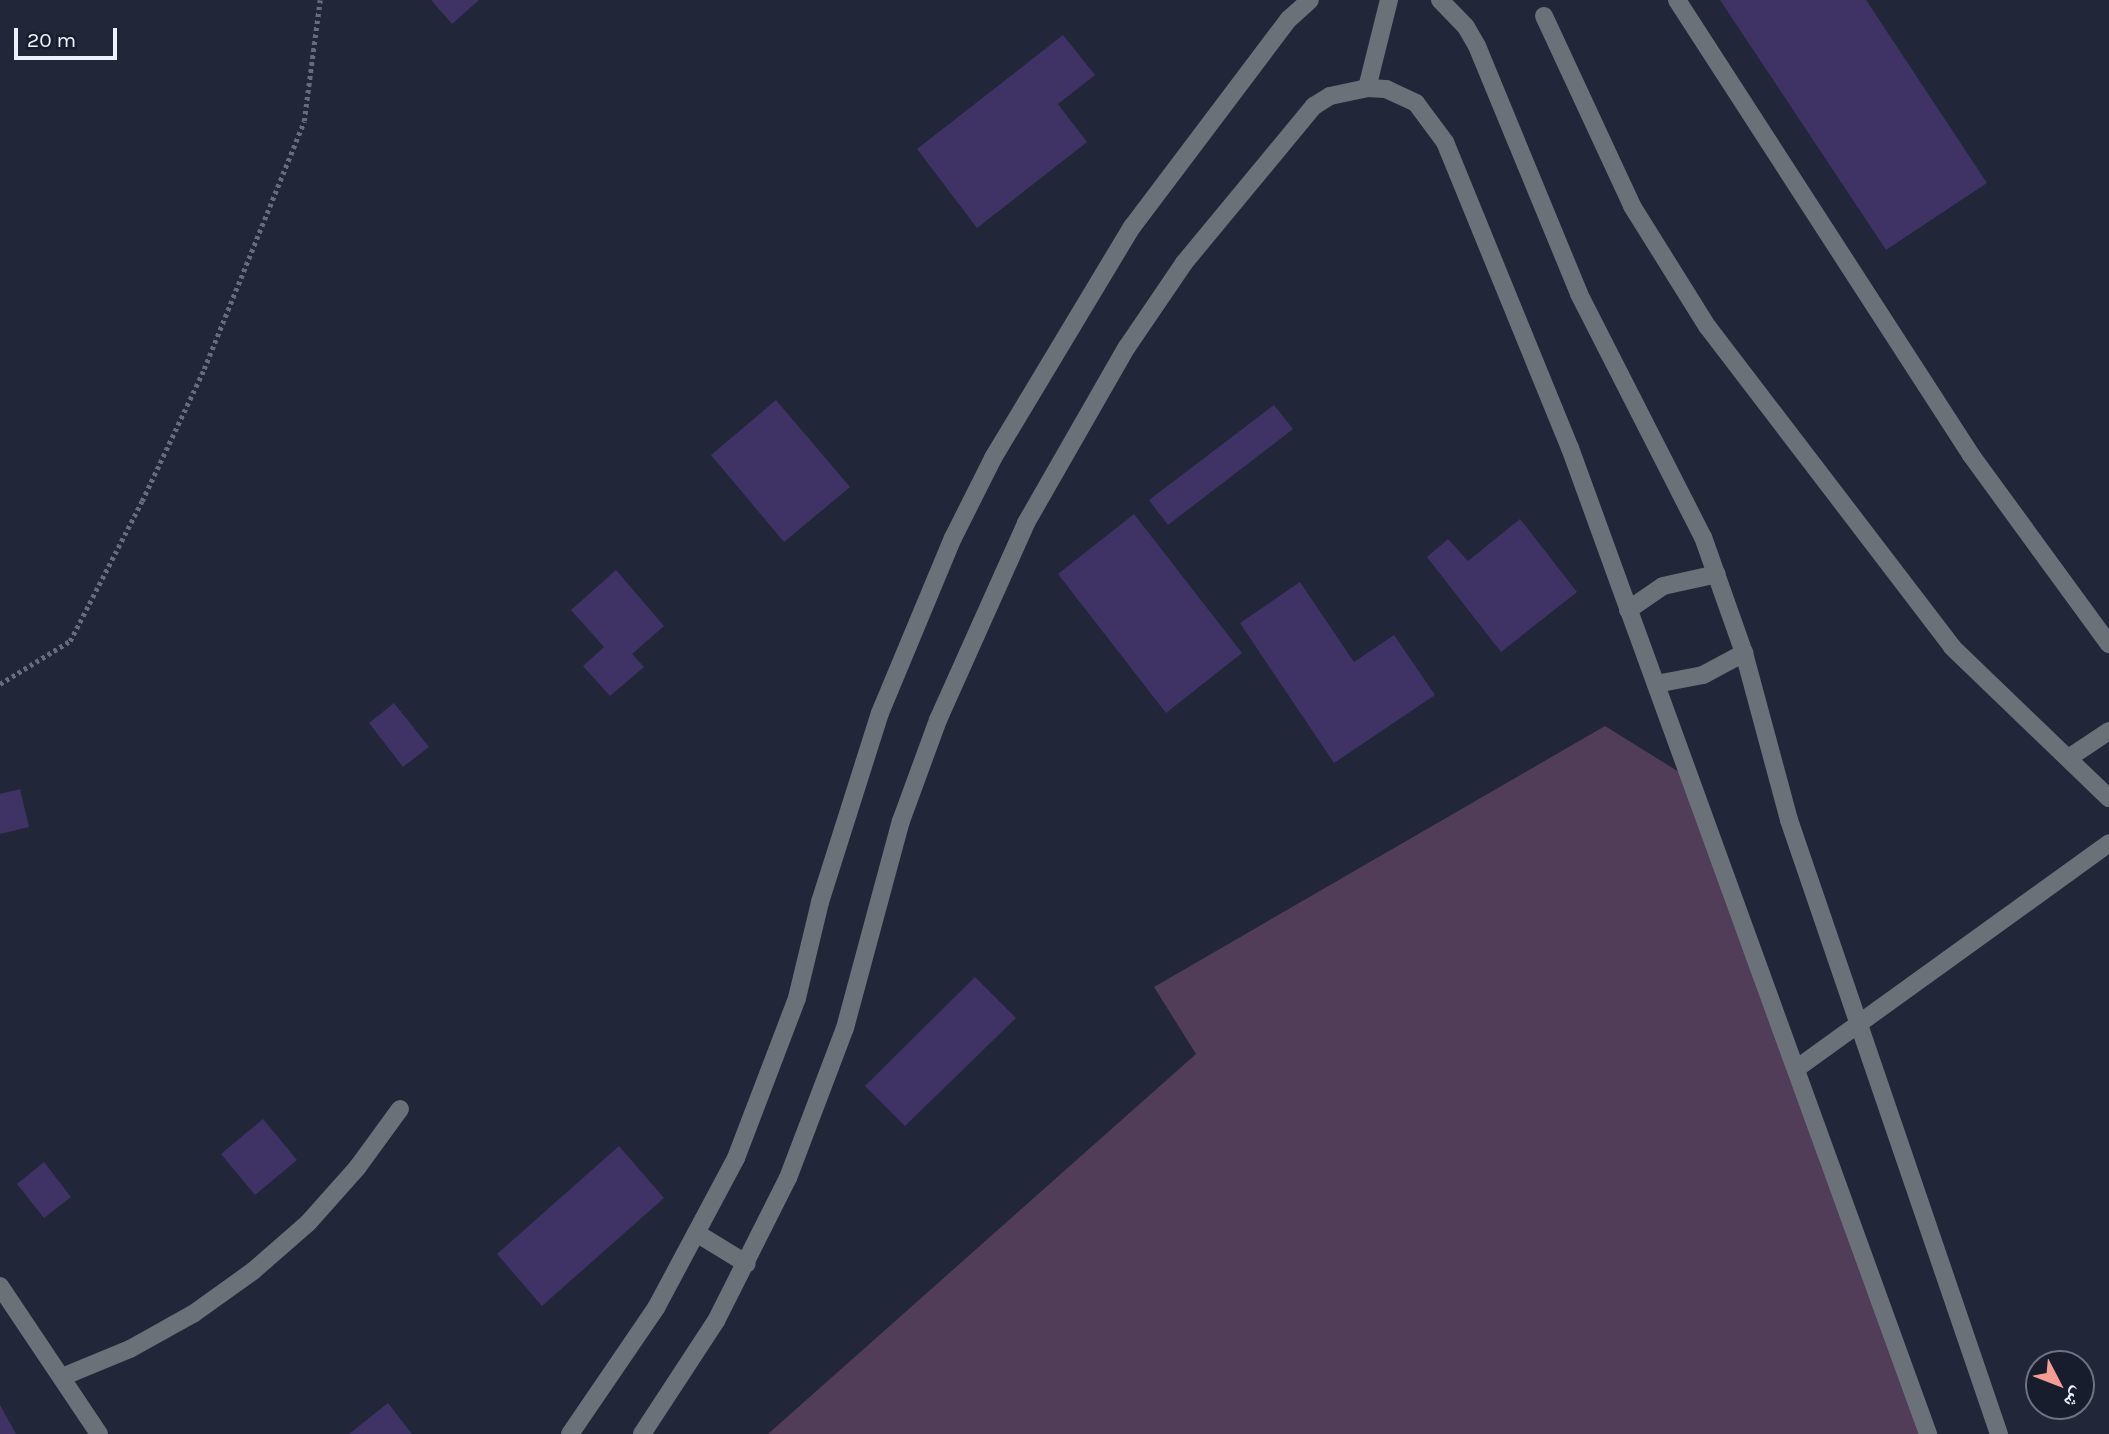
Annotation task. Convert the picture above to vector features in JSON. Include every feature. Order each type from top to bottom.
[{"type":"street","points":[[570,1434],[610,1380],[698,1234],[768,1079],[880,713],[959,527],[1037,379],[1132,227],[1289,19],[1310,0]]},
{"type":"street","points":[[1367,88],[1389,0]]},
{"type":"street","points":[[1440,0],[1466,27],[1477,46],[1579,294],[1611,363],[1676,478],[1717,574],[1744,653],[1789,820],[1999,1434]]},
{"type":"street","points":[[1677,0],[1964,444],[2109,643]]},
{"type":"street","points":[[1544,16],[1632,206],[1700,316],[1952,647],[2004,701],[2070,757],[2109,798]]},
{"type":"street","points":[[642,1434],[716,1321],[769,1224],[818,1104],[845,1028],[901,821],[938,720],[1026,523],[1127,346],[1184,263],[1314,106],[1348,90],[1367,88],[1401,95],[1438,126],[1570,448],[1928,1434]]},
{"type":"street","points":[[1628,610],[1663,586],[1717,574]]},
{"type":"street","points":[[1656,684],[1703,675],[1744,653]]},
{"type":"street","points":[[2070,757],[2109,731]]},
{"type":"street","points":[[1796,1069],[2109,843]]},
{"type":"street","points":[[62,1377],[130,1349],[183,1320],[253,1271],[316,1214],[357,1168],[400,1109]]},
{"type":"street","points":[[698,1234],[747,1264]]},
{"type":"street","points":[[0,1286],[99,1434]]},
{"type":"path","points":[[0,684],[70,641],[148,489],[204,369],[304,121],[320,0]]},
{"type":"shaded area","points":[[1605,726],[1679,772],[1937,1434],[768,1434],[1196,1054],[1154,987]]},
{"type":"building","points":[[431,0],[479,0],[452,24]]},
{"type":"building","points":[[1720,0],[1866,0],[1987,183],[1886,250]]},
{"type":"building","points":[[1063,35],[1095,75],[1058,104],[1087,142],[977,228],[917,149]]},
{"type":"building","points":[[776,400],[850,487],[784,542],[711,455]]},
{"type":"building","points":[[1274,405],[1293,429],[1168,525],[1149,500]]},
{"type":"building","points":[[1134,514],[1242,653],[1166,713],[1058,574]]},
{"type":"building","points":[[1520,519],[1577,592],[1501,652],[1427,557],[1448,539],[1468,561]]},
{"type":"building","points":[[616,570],[664,626],[632,654],[644,667],[610,696],[583,666],[604,647],[571,610]]},
{"type":"building","points":[[1300,582],[1354,662],[1394,635],[1435,695],[1334,763],[1240,623]]},
{"type":"building","points":[[394,703],[429,747],[403,767],[369,723]]},
{"type":"building","points":[[20,789],[29,827],[0,834],[0,794]]},
{"type":"building","points":[[975,977],[1016,1018],[905,1126],[865,1086]]},
{"type":"building","points":[[263,1119],[297,1160],[255,1195],[221,1154]]},
{"type":"building","points":[[619,1146],[664,1198],[542,1306],[497,1254]]},
{"type":"building","points":[[44,1162],[71,1197],[44,1218],[17,1184]]},
{"type":"building","points":[[388,1403],[412,1434],[349,1434]]},
{"type":"building","points":[[0,1405],[16,1434],[0,1434]]}]
